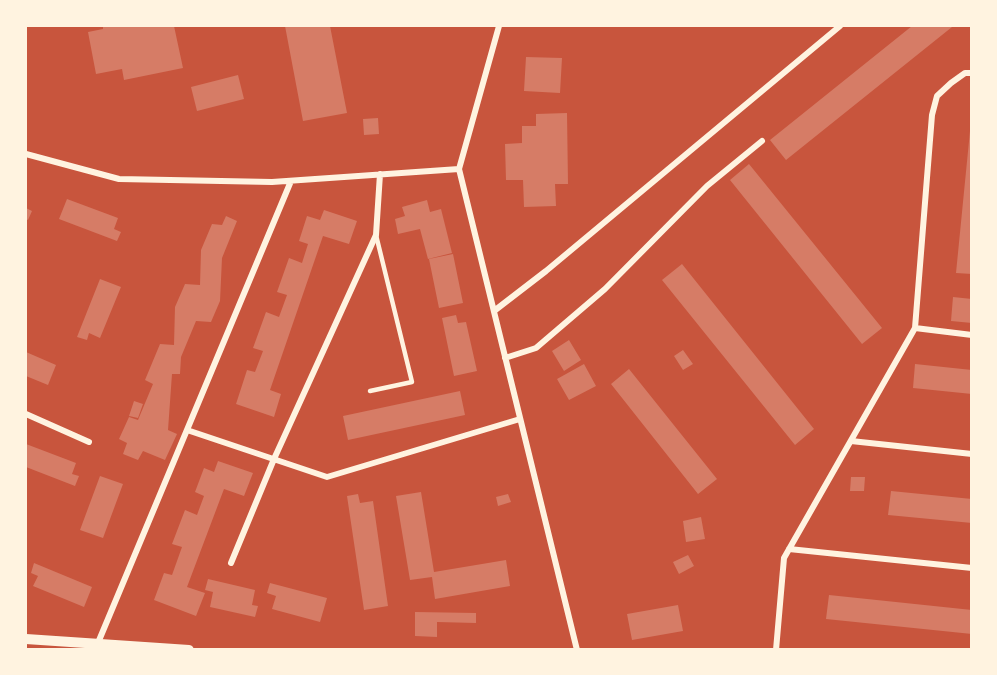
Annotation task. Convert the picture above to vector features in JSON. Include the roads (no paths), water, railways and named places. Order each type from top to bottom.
[{"type":"street","points":[[500,26],[459,169],[577,650]]},
{"type":"street","points":[[494,311],[546,271],[840,26]]},
{"type":"street","points":[[776,650],[784,558],[915,328],[932,115],[937,96],[965,73],[972,73]]},
{"type":"street","points":[[505,358],[536,348],[605,289],[707,186],[762,141]]},
{"type":"street","points":[[26,154],[119,179],[272,182],[459,169]]},
{"type":"street","points":[[231,563],[274,459],[376,235],[380,174]]},
{"type":"street","points":[[96,647],[291,181]]},
{"type":"street","points":[[915,328],[972,334]]},
{"type":"street","points":[[26,414],[89,442]]},
{"type":"street","points":[[187,430],[327,477],[520,419]]},
{"type":"street","points":[[851,441],[972,454]]},
{"type":"street","points":[[789,549],[972,568]]},
{"type":"street","points":[[26,639],[96,647],[189,650]]},
{"type":"lane","points":[[370,391],[411,382],[376,235]]}]
